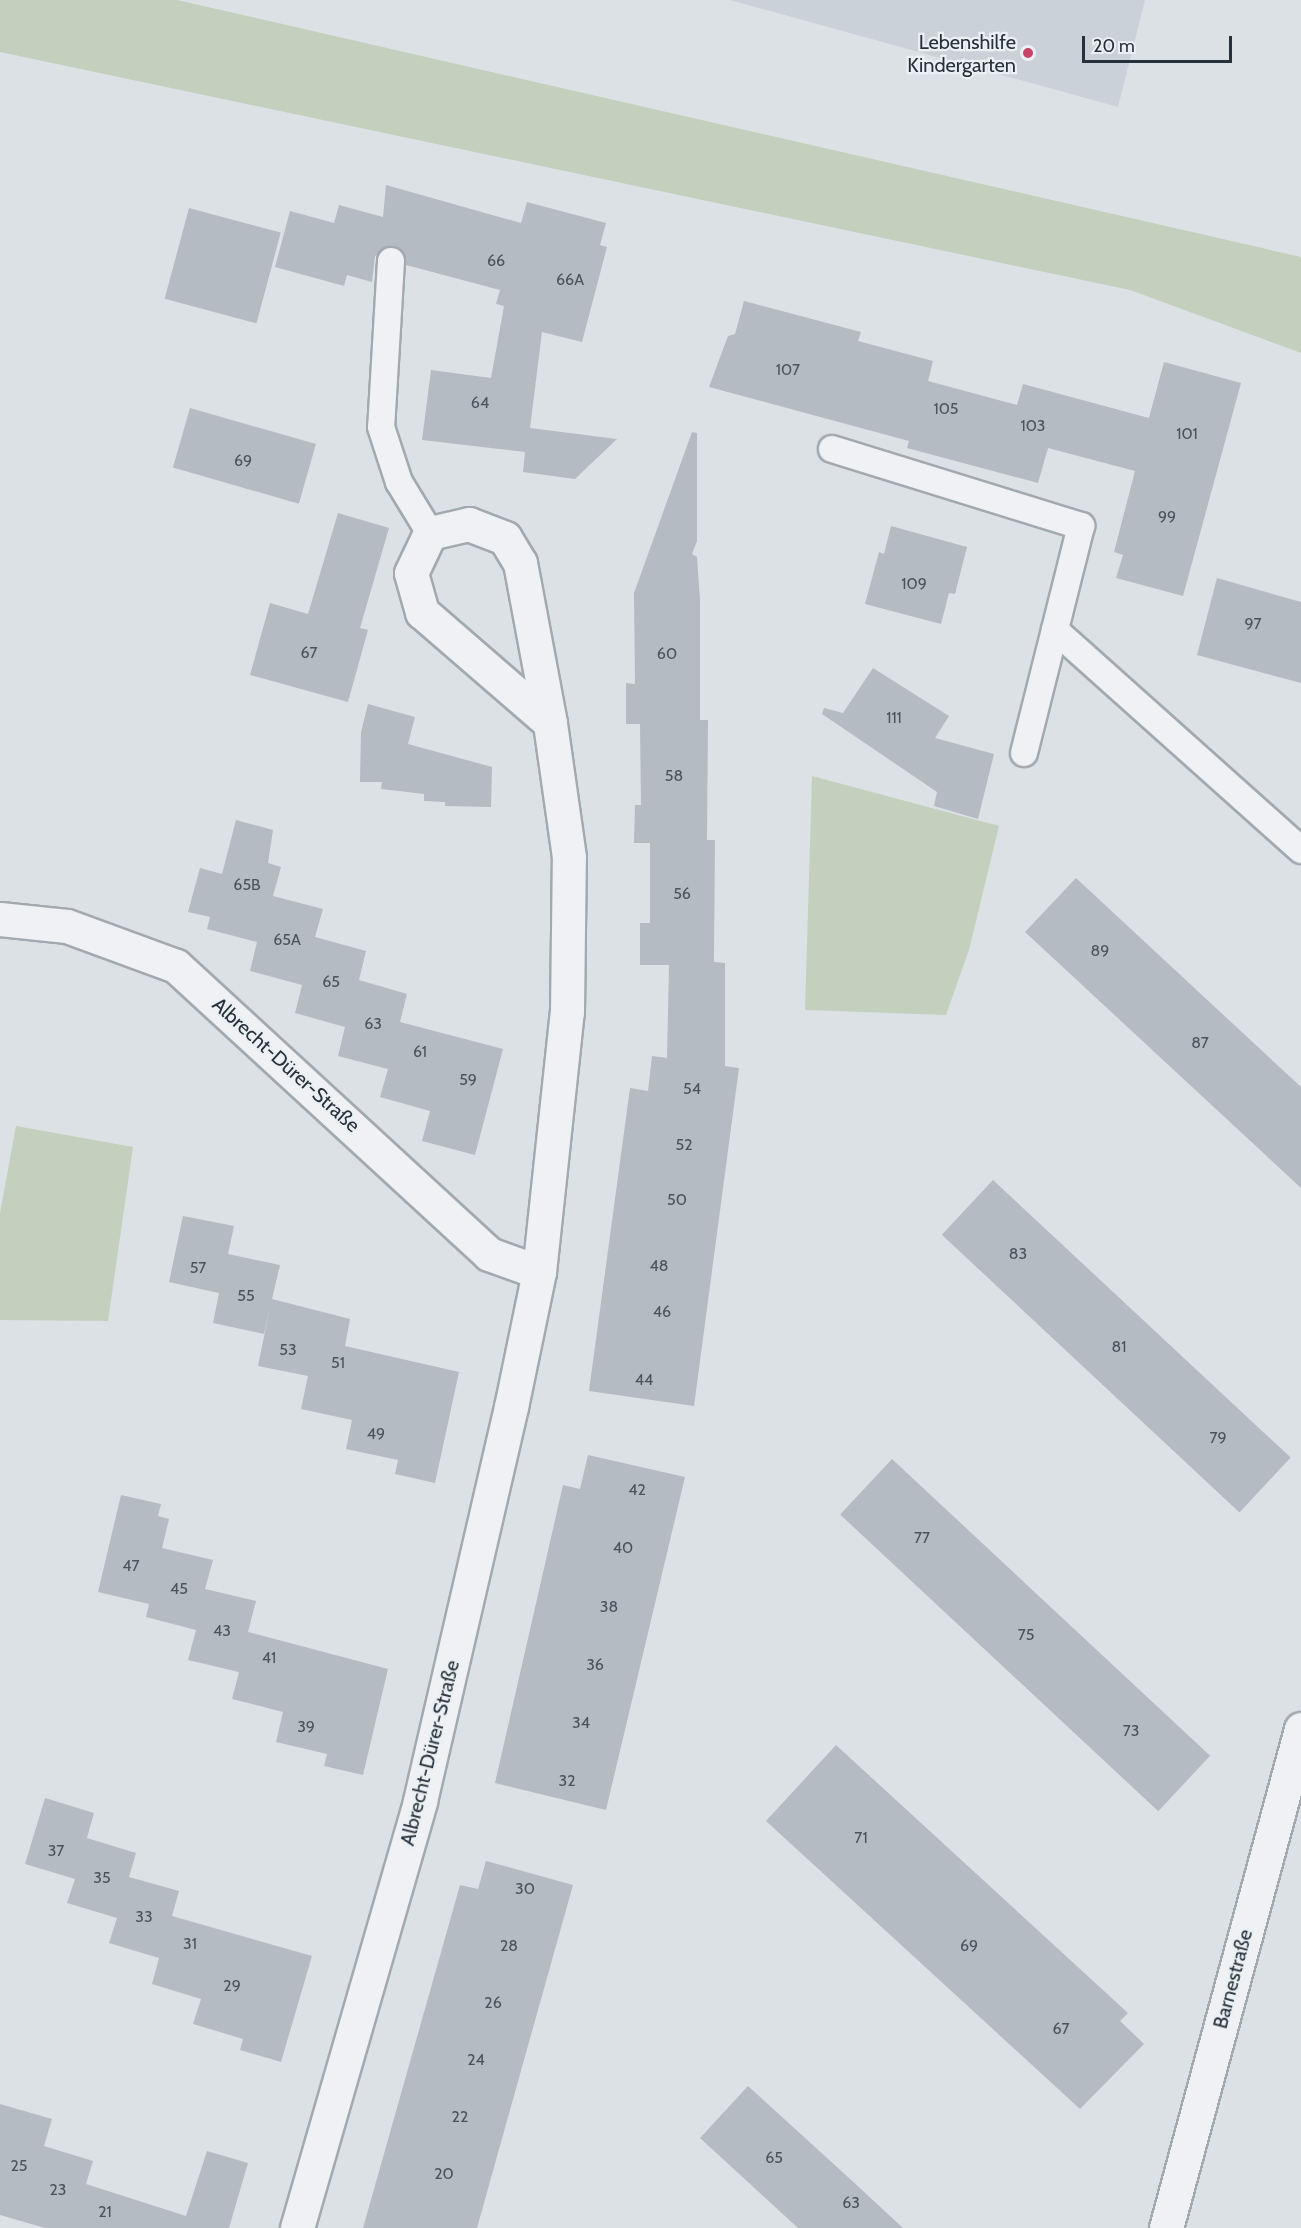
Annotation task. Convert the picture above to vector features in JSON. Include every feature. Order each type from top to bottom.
[{"type":"street","name":"Albrecht-Dürer-Straße","points":[[297,2228],[420,1801],[539,1272],[567,1012],[569,857],[550,723],[520,563],[505,538],[469,524],[430,533]]},
{"type":"street","points":[[430,533],[411,573],[422,612],[550,723]]},
{"type":"street","name":"Albrecht-Dürer-Straße","points":[[0,919],[67,926],[176,966],[351,1123],[489,1254],[539,1272]]},
{"type":"street","name":"Barnestraße","points":[[1166,2228],[1301,1730]]},
{"type":"lane","points":[[391,261],[381,426],[399,482],[430,533]]},
{"type":"lane","points":[[832,449],[1081,526],[1024,753]]},
{"type":"lane","points":[[1056,630],[1301,850]]},
{"type":"shaded area","name":"Lebenshilfe Kindergarten","points":[[730,0],[1145,0],[1118,107]]},
{"type":"green space","points":[[0,0],[177,0],[1301,257],[1301,353],[1130,290],[0,52]]},
{"type":"green space","points":[[812,776],[999,826],[969,950],[946,1015],[805,1010]]},
{"type":"green space","points":[[16,1126],[133,1147],[108,1321],[0,1320],[0,1213]]},
{"type":"building","points":[[386,185],[521,223],[527,202],[606,223],[600,245],[607,247],[582,342],[542,332],[530,428],[617,439],[575,479],[523,472],[525,452],[422,440],[431,370],[491,378],[504,306],[496,304],[500,290],[406,265],[404,254],[392,246],[375,256],[372,282],[347,275],[344,286],[275,267],[290,211],[334,223],[339,205],[383,217]]},
{"type":"building","points":[[189,208],[281,233],[256,323],[165,299]]},
{"type":"building","points":[[744,301],[861,332],[858,341],[933,361],[928,381],[1017,405],[1023,384],[1149,418],[1164,362],[1241,383],[1183,596],[1116,578],[1123,555],[1114,552],[1135,471],[1048,448],[1038,483],[907,448],[909,441],[709,387],[728,336],[735,334]]},
{"type":"building","points":[[190,408],[316,444],[299,504],[173,468]]},
{"type":"building","points":[[692,432],[697,433],[697,541],[692,554],[697,557],[700,600],[700,720],[708,720],[707,840],[715,840],[714,962],[725,963],[725,1066],[739,1068],[694,1406],[589,1391],[630,1088],[648,1091],[652,1056],[667,1058],[669,965],[640,965],[640,923],[650,923],[650,843],[634,843],[635,805],[641,805],[640,724],[626,724],[626,683],[635,684],[634,593]]},
{"type":"building","points":[[338,513],[389,528],[360,628],[368,630],[348,702],[250,675],[270,603],[308,614]]},
{"type":"building","points":[[891,526],[967,547],[955,594],[949,593],[941,624],[865,604],[879,552],[884,554]]},
{"type":"building","points":[[1217,578],[1301,602],[1301,683],[1197,655]]},
{"type":"building","points":[[873,668],[949,716],[935,738],[994,754],[978,819],[934,806],[937,792],[822,714],[824,708],[843,713]]},
{"type":"building","points":[[368,704],[415,717],[408,744],[492,767],[491,807],[445,806],[445,802],[424,801],[424,794],[381,789],[382,782],[360,782],[361,732]]},
{"type":"building","points":[[236,820],[273,830],[268,863],[281,867],[273,896],[323,909],[315,937],[366,951],[359,980],[407,994],[400,1022],[503,1049],[475,1155],[422,1141],[430,1111],[380,1097],[388,1069],[338,1056],[345,1027],[295,1013],[302,985],[250,971],[257,942],[207,929],[210,917],[188,912],[200,868],[222,874]]},
{"type":"building","points":[[1076,878],[1301,1087],[1301,1188],[1025,932]]},
{"type":"building","points":[[993,1180],[1291,1458],[1240,1512],[942,1235]]},
{"type":"building","points":[[183,1216],[234,1226],[228,1254],[280,1265],[272,1299],[350,1319],[345,1346],[459,1372],[435,1483],[395,1474],[398,1460],[346,1449],[352,1420],[301,1409],[308,1376],[258,1366],[270,1307],[264,1334],[213,1323],[219,1293],[169,1282]]},
{"type":"building","points":[[588,1455],[685,1477],[606,1810],[495,1783],[563,1485],[580,1489]]},
{"type":"building","points":[[892,1459],[1210,1756],[1158,1811],[840,1515]]},
{"type":"building","points":[[121,1495],[161,1504],[158,1516],[169,1519],[162,1548],[213,1560],[205,1589],[256,1601],[248,1632],[388,1669],[363,1775],[324,1766],[327,1754],[276,1742],[283,1712],[232,1699],[239,1672],[188,1660],[196,1630],[146,1617],[149,1604],[98,1592]]},
{"type":"building","points":[[836,1745],[1128,2013],[1120,2021],[1144,2044],[1080,2109],[766,1821]]},
{"type":"building","points":[[45,1798],[94,1813],[87,1838],[136,1853],[129,1877],[179,1891],[172,1916],[312,1956],[281,2062],[240,2050],[243,2039],[193,2024],[201,1999],[152,1984],[159,1958],[109,1943],[117,1918],[67,1903],[75,1879],[25,1864]]},
{"type":"building","points":[[486,1861],[573,1885],[477,2228],[363,2228],[460,1885],[478,1889]]},
{"type":"building","points":[[748,2086],[903,2228],[798,2228],[700,2138]]},
{"type":"building","points":[[0,2104],[52,2119],[44,2146],[93,2161],[86,2184],[186,2216],[207,2151],[248,2163],[229,2228],[45,2228],[0,2215]]},
{"type":"place","name":"Lebenshilfe Kindergarten","points":[[1028,53]]}]
